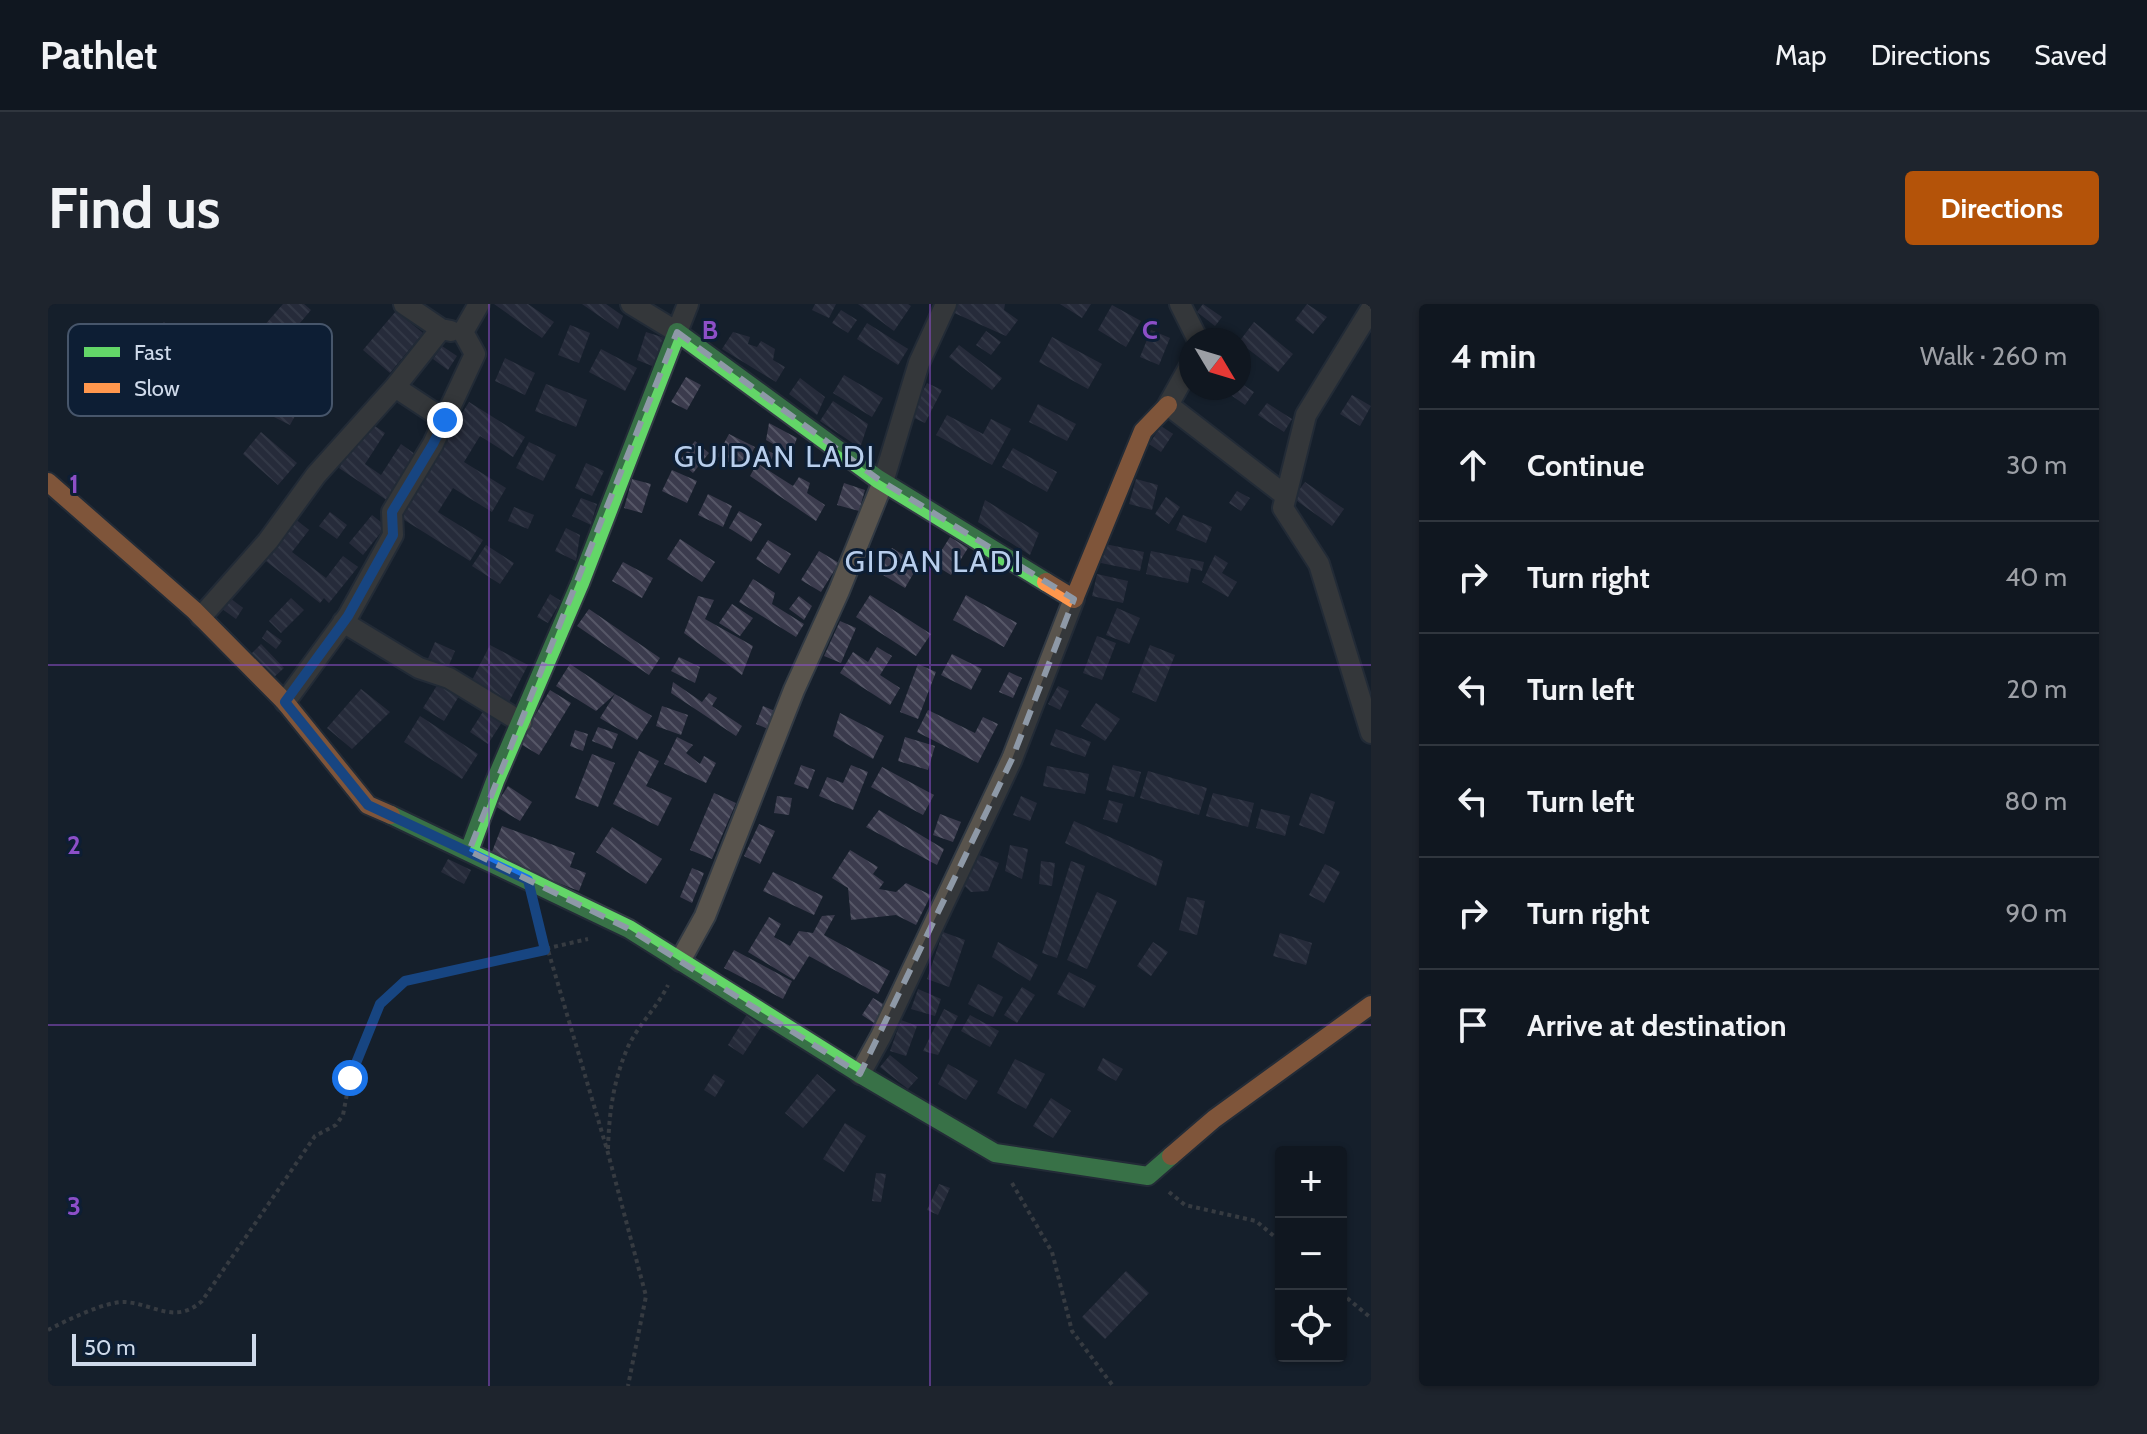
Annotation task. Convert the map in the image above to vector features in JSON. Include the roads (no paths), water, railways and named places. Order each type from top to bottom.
[{"type":"street","points":[[404,304],[441,329],[463,332]]},
{"type":"street","points":[[463,332],[479,304]]},
{"type":"street","points":[[631,304],[677,332],[883,482],[1074,599]]},
{"type":"street","points":[[469,851],[484,802],[521,722],[606,518],[688,304]]},
{"type":"street","points":[[680,961],[705,916],[794,690],[839,591],[883,482],[919,363],[946,304]]},
{"type":"street","points":[[1180,304],[1192,328]]},
{"type":"street","points":[[1371,309],[1306,415],[1283,508],[1319,564],[1371,733]]},
{"type":"street","points":[[201,617],[268,541],[316,475],[395,387],[441,329]]},
{"type":"street","points":[[285,702],[343,622],[393,535],[392,512],[433,444],[475,354],[463,332]]},
{"type":"street","points":[[860,1074],[1012,759],[1143,431],[1168,405],[1179,385]]},
{"type":"street","points":[[395,387],[445,420]]},
{"type":"street","points":[[1168,405],[1286,496]]},
{"type":"street","points":[[48,482],[201,617],[285,702],[368,805],[629,929],[860,1074],[995,1153],[1148,1176],[1214,1119],[1371,1005]]},
{"type":"street","points":[[343,622],[419,668],[449,678],[521,722]]},
{"type":"district","name":"GUIDAN LADI","points":[[775,456]]},
{"type":"district","name":"GIDAN LADI","points":[[934,561]]}]
